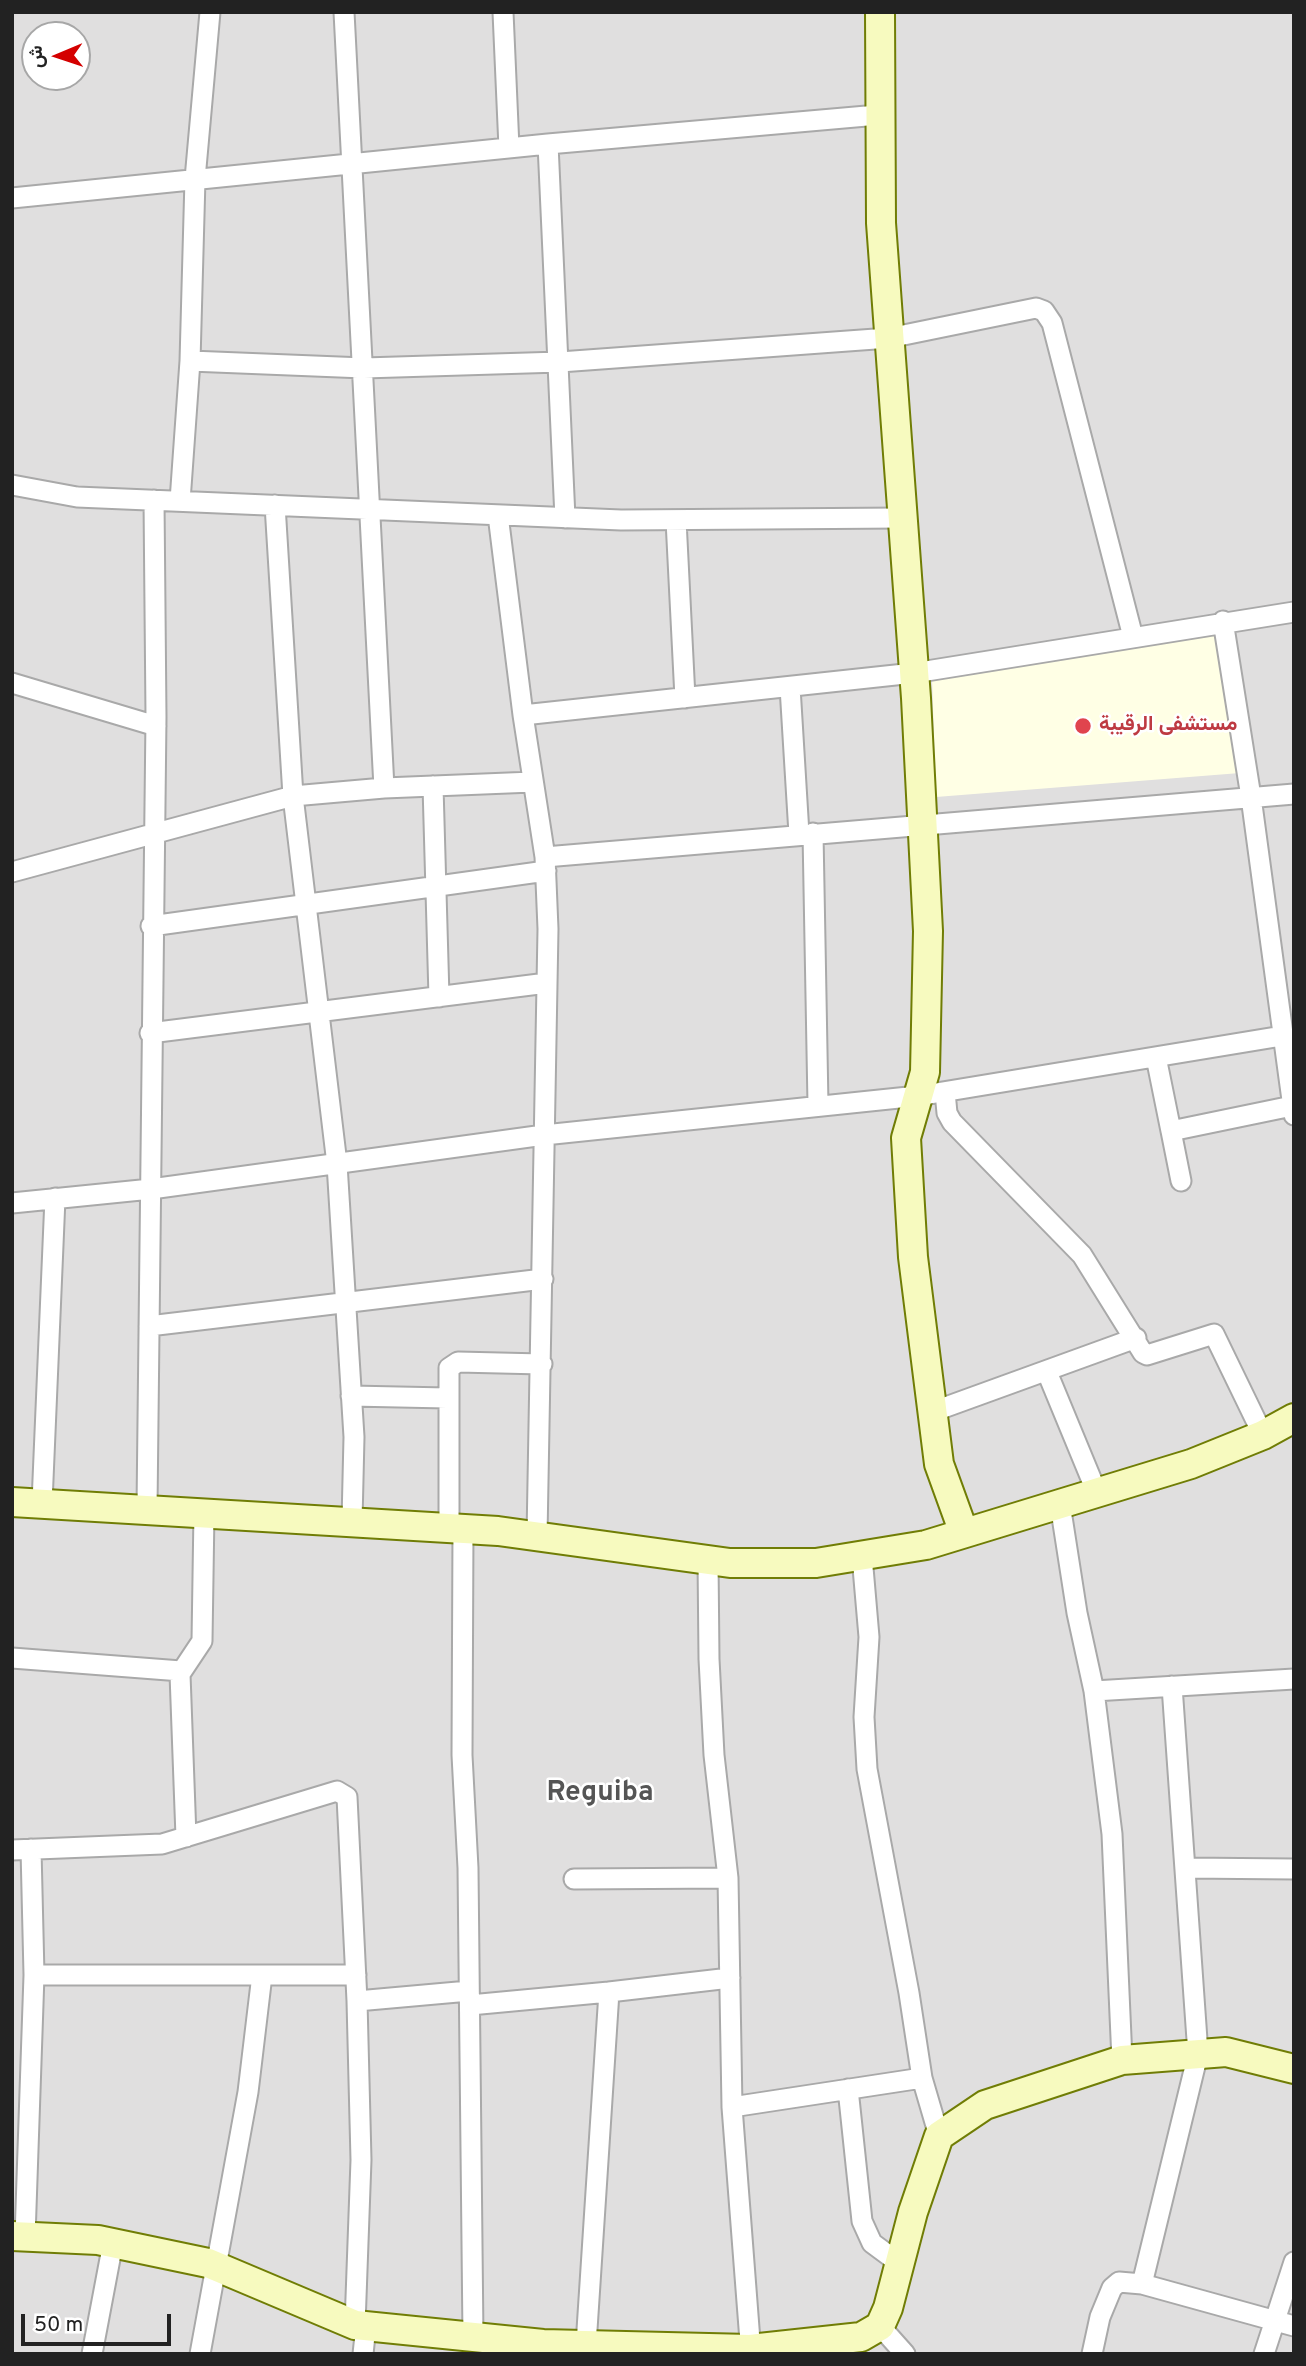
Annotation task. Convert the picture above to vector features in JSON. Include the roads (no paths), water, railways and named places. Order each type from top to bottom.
[{"type":"street","points":[[180,501],[190,361],[195,179],[210,12]]},
{"type":"street","points":[[344,12],[384,788]]},
{"type":"street","points":[[503,12],[509,148]]},
{"type":"street","points":[[880,12],[878,115],[888,338],[914,673],[928,931],[925,1072],[932,1094],[953,1122],[1082,1255],[1147,1355],[1214,1334],[1263,1435]]},
{"type":"street","points":[[12,198],[548,144],[878,115]]},
{"type":"street","points":[[548,144],[565,517]]},
{"type":"street","points":[[190,361],[364,368],[559,362],[888,338],[1024,310],[1044,311],[1052,323],[1133,637]]},
{"type":"street","points":[[12,485],[77,497],[368,510],[676,520],[902,518]]},
{"type":"street","points":[[147,1508],[151,926],[156,726],[154,500]]},
{"type":"street","points":[[275,505],[293,796],[337,1164],[351,1396],[352,1521]]},
{"type":"street","points":[[498,514],[523,715],[546,864],[547,983],[537,1536]]},
{"type":"street","points":[[676,520],[685,698]]},
{"type":"street","points":[[523,715],[914,673],[1223,621],[1294,612]]},
{"type":"street","points":[[1171,1131],[1293,1110],[1251,797],[1223,621]]},
{"type":"street","points":[[12,683],[156,726]]},
{"type":"street","points":[[790,687],[806,834],[818,1105]]},
{"type":"street","points":[[12,872],[293,796],[384,788],[533,782]]},
{"type":"street","points":[[433,786],[439,998]]},
{"type":"street","points":[[151,926],[436,885],[546,864],[923,823],[1294,794]]},
{"type":"street","points":[[150,1033],[319,1014],[547,983]]},
{"type":"street","points":[[12,1203],[151,1189],[544,1135],[932,1094],[1282,1036]]},
{"type":"street","points":[[1156,1057],[1181,1181]]},
{"type":"street","points":[[932,1094],[906,1138],[913,1257],[939,1464],[964,1533]]},
{"type":"street","points":[[43,1503],[55,1198]]},
{"type":"street","points":[[149,1326],[346,1305],[543,1279]]},
{"type":"street","points":[[932,1412],[1047,1373],[1136,1338]]},
{"type":"street","points":[[473,2337],[470,1998],[456,1528],[447,1398],[449,1367],[452,1363],[541,1364]]},
{"type":"street","points":[[1047,1373],[1097,1493]]},
{"type":"street","points":[[351,1396],[447,1398]]},
{"type":"street","points":[[12,1502],[456,1528],[537,1536],[708,1560],[816,1563],[926,1545],[1191,1464],[1263,1435],[1294,1418]]},
{"type":"street","points":[[1060,1504],[1077,1613],[1094,1691],[1112,1834],[1122,2060]]},
{"type":"street","points":[[186,1837],[181,1671],[202,1641],[204,1512]]},
{"type":"street","points":[[363,2354],[361,2326],[358,2001],[347,1797],[342,1791],[162,1844],[22,1849],[34,1975],[19,2236],[113,2243],[217,2266],[361,2326],[473,2337],[529,2348],[586,2345],[751,2351],[861,2337],[880,2326],[939,2136],[922,2078],[867,1769],[864,1717],[869,1612],[862,1556]]},
{"type":"street","points":[[708,1560],[714,1755],[727,1878],[732,2107],[751,2351]]},
{"type":"street","points":[[12,1658],[181,1671]]},
{"type":"street","points":[[1094,1691],[1294,1679]]},
{"type":"street","points":[[1142,2284],[1198,2054],[1172,1686]]},
{"type":"street","points":[[1186,1868],[1294,1869]]},
{"type":"street","points":[[574,1879],[727,1878]]},
{"type":"street","points":[[34,1975],[356,1975]]},
{"type":"street","points":[[200,2354],[248,2092],[262,1975]]},
{"type":"street","points":[[358,2001],[609,1992],[730,1978]]},
{"type":"street","points":[[586,2345],[609,1992]]},
{"type":"street","points":[[939,2136],[985,2105],[1122,2060],[1226,2052],[1294,2069]]},
{"type":"street","points":[[732,2107],[922,2078]]},
{"type":"street","points":[[848,2089],[862,2221],[872,2243],[899,2263]]},
{"type":"street","points":[[92,2354],[113,2243]]},
{"type":"street","points":[[1264,2354],[1284,2323],[1294,2262]]},
{"type":"street","points":[[1092,2354],[1100,2317],[1112,2288],[1119,2282],[1142,2284],[1284,2323]]},
{"type":"street","points":[[880,2326],[905,2354]]},
{"type":"place","name":"مستشفى الرقيبة","points":[[1083,726]]},
{"type":"district","name":"Reguiba","points":[[600,1794]]}]
